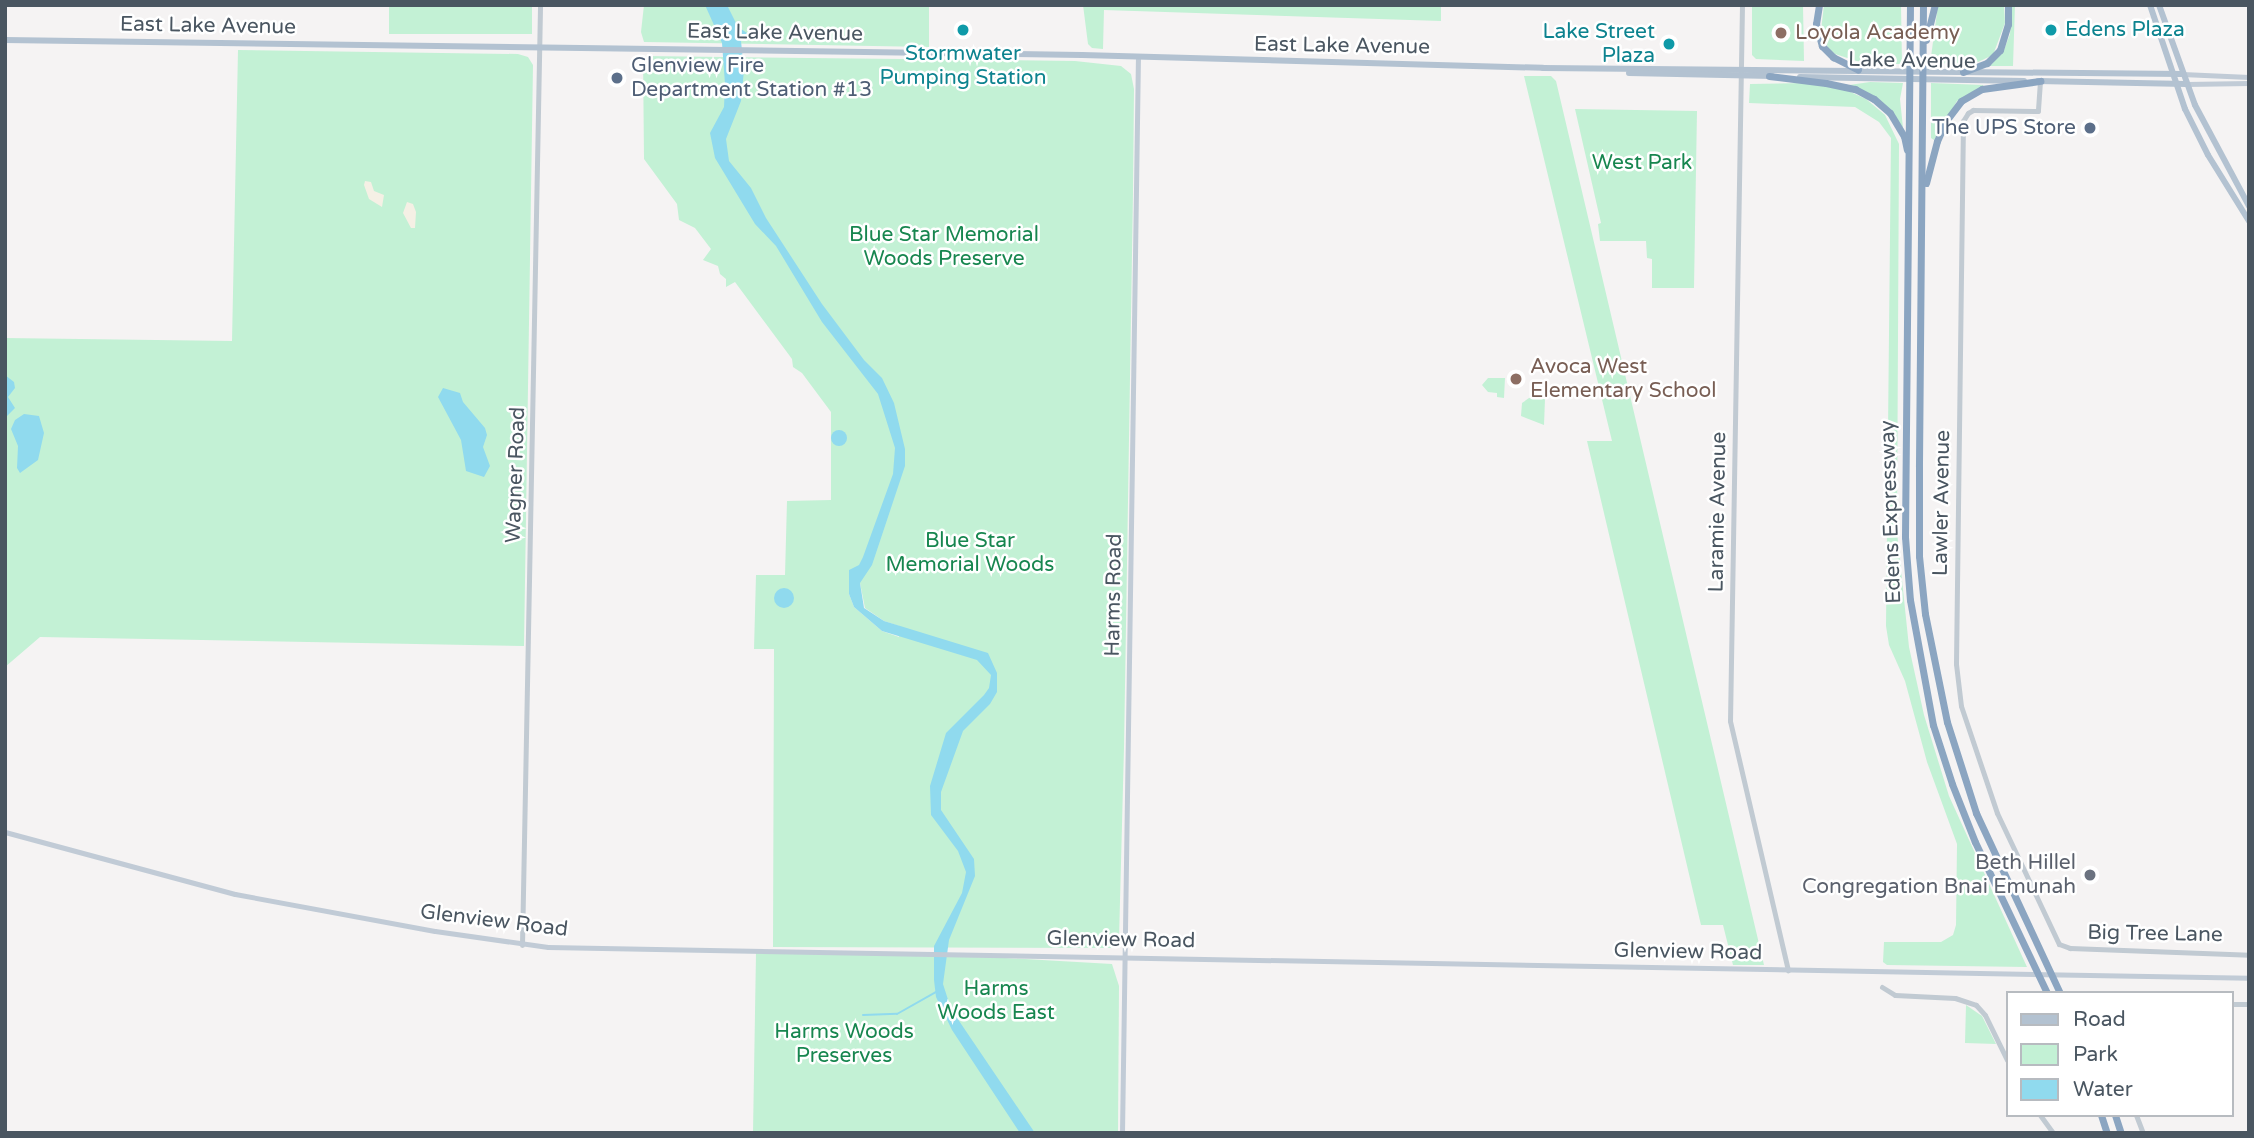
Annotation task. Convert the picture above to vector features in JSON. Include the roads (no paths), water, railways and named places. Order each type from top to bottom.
[{"type":"highway","points":[[1819,5],[1816,24],[1822,46],[1832,57],[1858,70]]},
{"type":"highway","name":"Edens Expressway","points":[[1910,5],[1905,537],[1909,600],[1933,725],[1975,842],[2046,991]]},
{"type":"highway","name":"Edens Expressway","points":[[1923,5],[1919,531],[1925,614],[1947,722],[1972,802],[2059,991]]},
{"type":"highway","points":[[1923,58],[1935,5]]},
{"type":"highway","points":[[1963,72],[1987,63],[2000,50],[2008,24],[2008,5]]},
{"type":"highway","points":[[1769,76],[1855,89],[1874,100],[1890,113],[1904,136],[1910,166]]},
{"type":"highway","points":[[1923,201],[1937,141],[1946,121],[1961,101],[1982,89],[2039,81]]},
{"type":"main road","points":[[2150,5],[2175,84],[2208,155],[2249,221]]},
{"type":"main road","points":[[2159,5],[2186,84],[2210,137],[2249,206]]},
{"type":"main road","name":"East Lake Avenue","points":[[5,40],[740,50],[1543,68]]},
{"type":"main road","name":"Harms Road","points":[[1122,1133],[1138,58]]},
{"type":"main road","name":"Lake Avenue","points":[[1543,68],[1741,72],[1858,70],[1885,75]]},
{"type":"main road","name":"Lake Avenue","points":[[1741,72],[1769,76],[1885,75],[2175,84],[2249,83]]},
{"type":"main road","name":"Lake Avenue","points":[[1947,76],[1963,72],[2249,77]]},
{"type":"main road","name":"Glenview Road","points":[[5,832],[236,894],[523,945],[2249,978]]},
{"type":"street","name":"Wagner Road","points":[[523,945],[540,5]]},
{"type":"street","name":"Laramie Avenue","points":[[1742,5],[1730,721],[1788,970]]},
{"type":"street","name":"Lawler Avenue","points":[[2039,81],[2038,111],[1973,110],[1963,121],[1956,672],[1967,729],[1997,813],[2061,946]]},
{"type":"street","name":"Big Tree Lane","points":[[2061,946],[2249,955]]},
{"type":"street","points":[[1882,987],[1895,995],[1955,998],[1976,1005],[1985,1015],[2006,1058]]},
{"type":"street","points":[[2041,1117],[2053,1133]]},
{"type":"water","points":[[705,5],[727,5],[738,27],[747,33],[747,37],[741,41],[744,70],[741,101],[726,139],[729,161],[751,188],[766,218],[822,304],[864,360],[882,378],[894,403],[905,449],[905,466],[872,565],[860,583],[864,608],[884,621],[988,653],[997,673],[997,692],[990,704],[963,731],[941,792],[941,810],[974,859],[975,876],[949,940],[943,984],[951,1009],[1035,1133],[1020,1133],[952,1030],[936,997],[934,980],[934,946],[962,893],[966,872],[958,851],[931,815],[930,786],[946,733],[984,695],[989,688],[991,675],[977,660],[882,631],[854,607],[849,594],[849,570],[859,565],[863,557],[893,474],[895,448],[878,394],[822,322],[776,246],[755,224],[715,158],[710,133],[724,107],[725,84],[722,43]]},
{"type":"water","points":[[5,375],[14,382],[15,388],[8,397],[15,408],[5,418]]},
{"type":"water","points":[[443,388],[460,393],[463,402],[485,428],[487,435],[483,447],[490,466],[484,477],[466,471],[461,440],[438,397]]},
{"type":"water","points":[[24,414],[39,416],[44,433],[38,460],[20,473],[17,468],[18,446],[11,429],[15,420]]},
{"type":"water","points":[[839,430],[845,432],[845,444],[839,446],[833,444],[831,438],[833,432]]},
{"type":"water","points":[[784,588],[791,591],[794,598],[791,605],[784,608],[777,605],[774,598],[777,591]]},
{"type":"waterway","points":[[863,1015],[897,1014],[936,992]]},
{"type":"place","name":"Stormwater Pumping Station","points":[[963,30]]},
{"type":"place","name":"Edens Plaza","points":[[2051,30]]},
{"type":"place","name":"Loyola Academy","points":[[1781,33]]},
{"type":"place","name":"Lake Street Plaza","points":[[1669,44]]},
{"type":"place","name":"Glenview Fire Department Station #13","points":[[617,78]]},
{"type":"place","name":"The UPS Store","points":[[2090,128]]},
{"type":"place","name":"Avoca West Elementary School","points":[[1516,379]]},
{"type":"place","name":"Beth Hillel Congregation Bnai Emunah","points":[[2090,875]]},
{"type":"park label","name":"West Park","points":[[1642,163]]},
{"type":"park label","name":"Blue Star Memorial Woods Preserve","points":[[944,247]]},
{"type":"park label","name":"Blue Star Memorial Woods","points":[[970,553]]},
{"type":"park label","name":"Harms Woods East","points":[[996,1001]]},
{"type":"park label","name":"Harms Woods Preserves","points":[[844,1044]]}]
